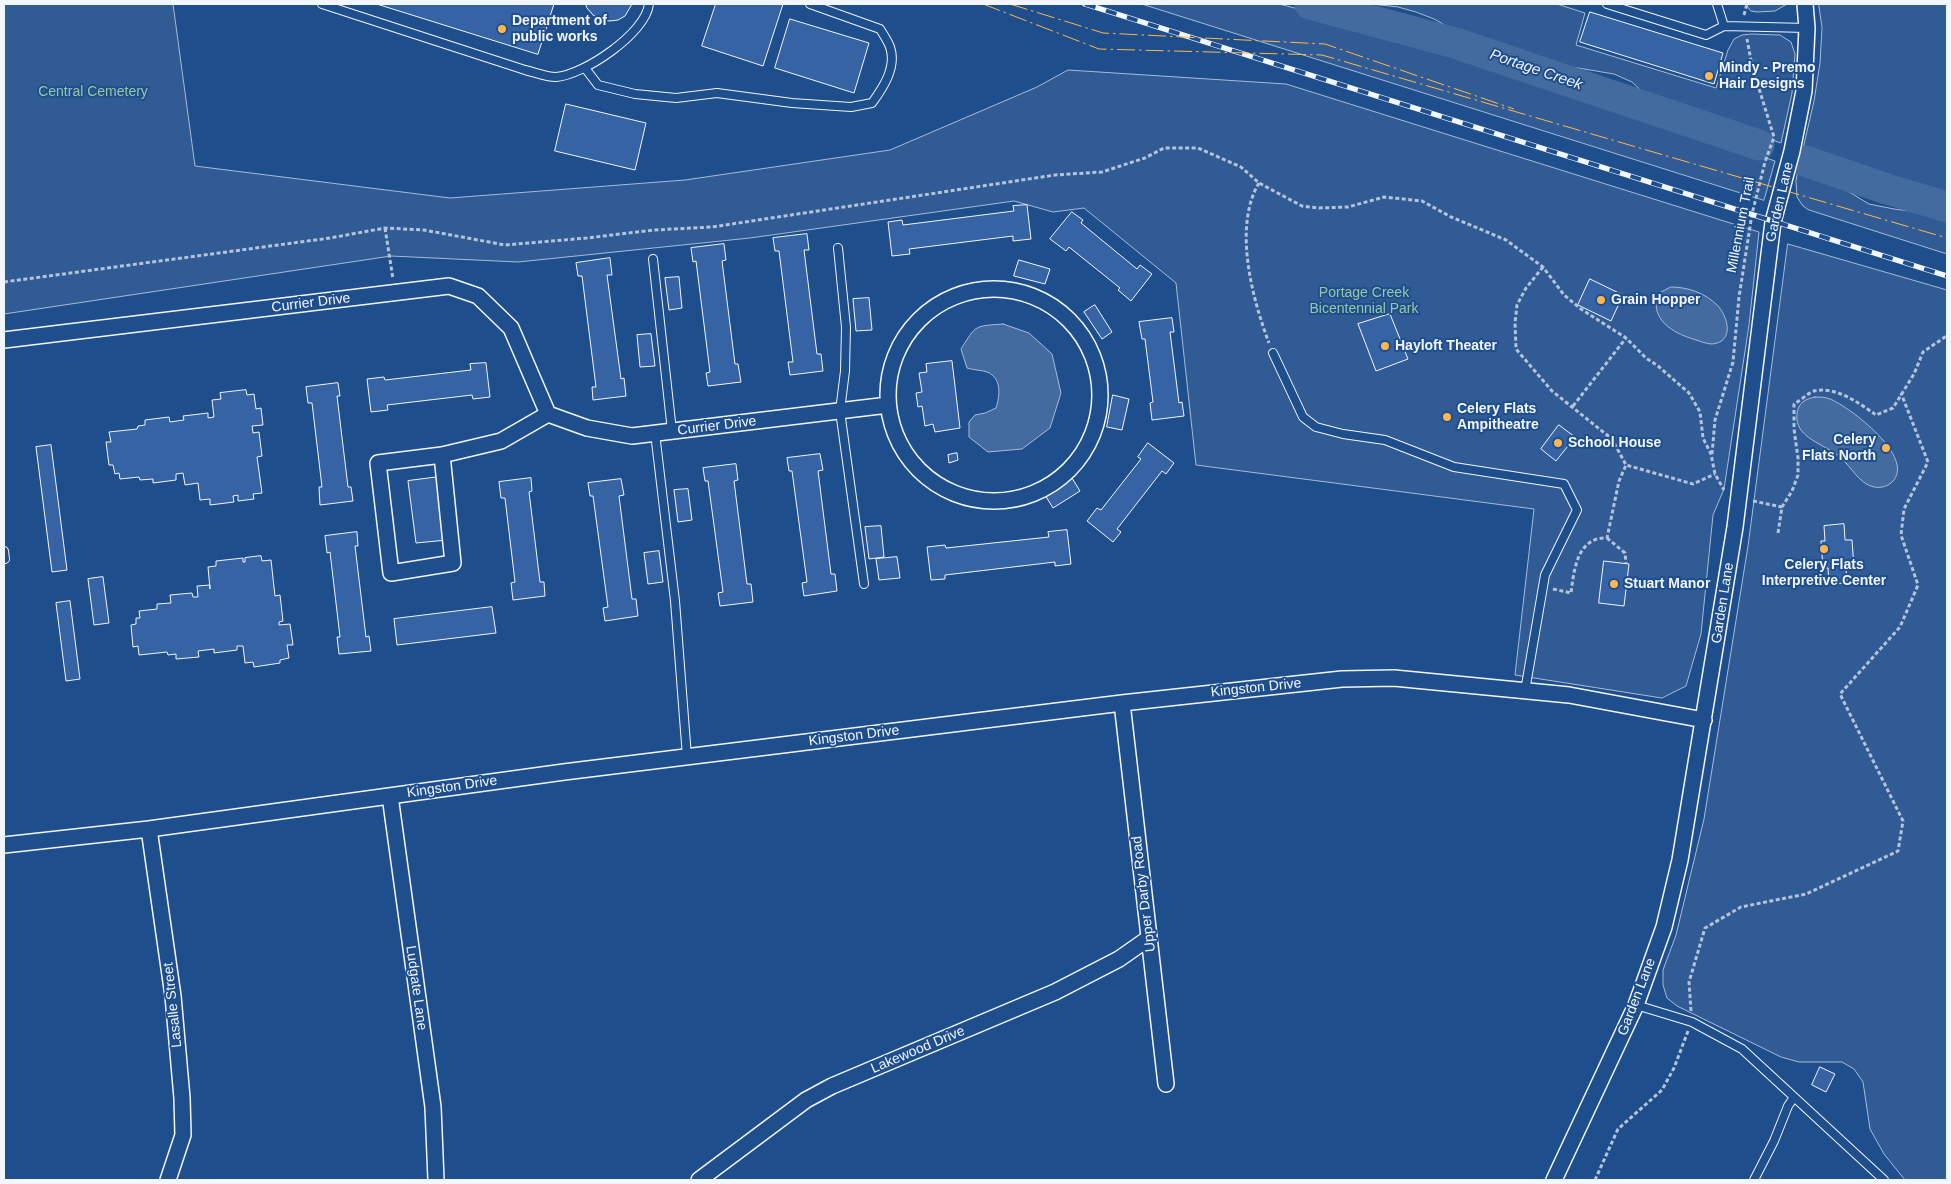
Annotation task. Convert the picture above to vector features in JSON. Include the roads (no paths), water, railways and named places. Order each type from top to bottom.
[{"type":"street","name":"Garden Lane","points":[[1554,1180],[1636,1005],[1664,927],[1680,860],[1735,527],[1773,222],[1792,151],[1804,91],[1807,28],[1804,4]]},
{"type":"street","name":"Currier Drive","points":[[4,340],[449,286],[478,296],[511,328],[548,414],[587,428],[632,436],[888,405]]},
{"type":"street","points":[[1001,288],[1035,296],[1043,301],[1065,315],[1087,343],[1099,376],[1099,412],[1084,452],[1067,474],[1037,493],[1003,502],[968,499],[936,485],[910,462],[893,431],[888,405],[887,396],[892,362],[909,330],[934,306],[966,292],[1001,288]]},
{"type":"street","points":[[442,455],[454,563],[391,573],[378,463],[442,455],[501,441],[548,414]]},
{"type":"street","name":"Kingston Drive","points":[[4,845],[149,829],[688,757],[1122,703],[1342,679],[1394,678],[1569,695],[1704,720]]},
{"type":"street","name":"Upper Darby Road","points":[[1122,703],[1166,1084]]},
{"type":"street","name":"Ludgate Lane","points":[[390,796],[432,1107],[436,1180]]},
{"type":"street","name":"Lasalle Street","points":[[149,829],[173,996],[182,1098],[183,1135],[168,1180]]},
{"type":"street","name":"Lakewood Drive","points":[[699,1180],[806,1100],[832,1086],[1064,988],[1119,959],[1149,938]]},
{"type":"lane","points":[[322,4],[525,70],[555,77],[585,68],[606,55],[639,27],[649,4]]},
{"type":"lane","points":[[585,68],[598,85],[635,94],[676,98],[717,93],[792,103],[851,107],[872,103],[883,89],[890,70],[891,48],[880,29],[810,4]]},
{"type":"lane","points":[[1607,4],[1706,35],[1724,26],[1807,28]]},
{"type":"lane","points":[[1717,4],[1724,26]]},
{"type":"lane","points":[[838,248],[846,327],[845,371],[840,411],[864,584]]},
{"type":"lane","points":[[653,259],[672,431]]},
{"type":"lane","points":[[1273,353],[1303,417],[1316,427],[1343,434],[1385,440],[1454,467],[1564,484],[1576,510],[1545,575],[1524,691]]},
{"type":"lane","points":[[655,434],[675,601],[688,757]]},
{"type":"lane","points":[[1636,1005],[1692,1022],[1742,1049],[1884,1180]]},
{"type":"lane","points":[[1754,1180],[1794,1097]]},
{"type":"waterway","name":"Portage Creek","points":[[1310,4],[1455,43],[1759,145]]},
{"type":"waterway","name":"Portage Creek","points":[[1805,161],[1947,207]]},
{"type":"railway","points":[[1085,4],[1947,276]]},
{"type":"place","name":"Department of public works","points":[[502,29]]},
{"type":"place","name":"Mindy - Premo Hair Designs","points":[[1709,76]]},
{"type":"place","name":"Grain Hopper","points":[[1601,300]]},
{"type":"place","name":"Hayloft Theater","points":[[1385,346]]},
{"type":"place","name":"Celery Flats Ampitheatre","points":[[1447,417]]},
{"type":"place","name":"School House","points":[[1558,443]]},
{"type":"place","name":"Celery Flats North","points":[[1886,448]]},
{"type":"place","name":"Celery Flats Interpretive Center","points":[[1824,549]]},
{"type":"place","name":"Stuart Manor","points":[[1614,584]]},
{"type":"park label","name":"Central Cemetery","points":[[93,92]]},
{"type":"park label","name":"Portage Creek Bicentennial Park","points":[[1364,302]]}]
